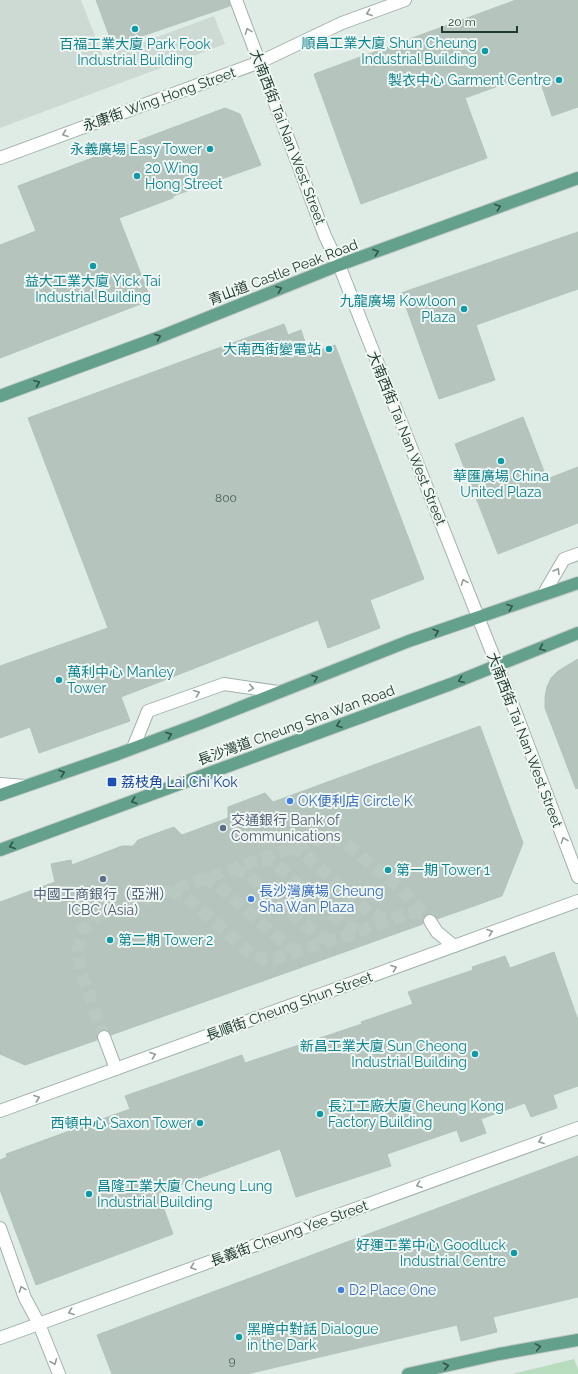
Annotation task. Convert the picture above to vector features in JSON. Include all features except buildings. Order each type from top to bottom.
[{"type":"main road","name":"青山道 Castle Peak Road","points":[[0,396],[164,335],[339,265],[578,178]]},
{"type":"main road","points":[[0,795],[133,748],[409,641],[543,596],[578,582]]},
{"type":"main road","name":"長沙灣道 Cheung Sha Wan Road","points":[[0,850],[497,666],[578,633]]},
{"type":"main road","points":[[408,1374],[499,1354],[578,1340]]},
{"type":"street","name":"大南西街 Tai Nan West Street","points":[[236,0],[325,236],[339,265],[497,666],[578,877]]},
{"type":"street","name":"永康街 Wing Hong Street","points":[[0,158],[260,62],[342,23],[406,0]]},
{"type":"street","points":[[543,596],[564,559],[578,554]]},
{"type":"street","points":[[133,748],[148,711],[224,684],[278,692]]},
{"type":"street","points":[[0,784],[25,786]]},
{"type":"street","name":"長順街 Cheung Shun Street","points":[[0,1111],[578,901]]},
{"type":"street","points":[[430,921],[437,932],[454,946]]},
{"type":"street","points":[[104,1037],[116,1069]]},
{"type":"street","name":"長義街 Cheung Yee Street","points":[[0,1338],[578,1128]]},
{"type":"street","points":[[0,1228],[25,1298],[39,1324],[59,1374]]},
{"type":"shaded area","points":[[0,0],[81,0],[103,57],[214,16],[225,44],[0,128]]},
{"type":"green space","points":[[574,1359],[578,1369],[578,1374],[512,1374]]},
{"type":"tunnel","points":[[104,1037],[81,971],[78,949],[83,930],[100,915],[327,837],[336,838],[344,842],[401,889],[430,921]]},
{"type":"tunnel","points":[[290,848],[302,852],[370,913],[390,920]]},
{"type":"tunnel","points":[[262,859],[274,862],[343,924],[348,927],[362,930]]},
{"type":"tunnel","points":[[234,869],[247,874],[319,936],[332,940]]},
{"type":"tunnel","points":[[203,879],[216,884],[289,947],[301,951]]},
{"type":"tunnel","points":[[171,891],[185,896],[252,955],[265,959],[274,959],[410,913],[423,914]]},
{"type":"place","name":"百福工業大廈 Park Fook Industrial Building","points":[[135,29]]},
{"type":"place","name":"順昌工業大廈 Shun Cheung Industrial Building","points":[[485,51]]},
{"type":"place","name":"製衣中心 Garment Centre","points":[[559,80]]},
{"type":"place","name":"永義廣場 Easy Tower","points":[[210,149]]},
{"type":"place","name":"20 Wing Hong Street","points":[[137,176]]},
{"type":"place","name":"益大工業大廈 Yick Tai Industrial Building","points":[[93,266]]},
{"type":"place","name":"九龍廣場 Kowloon Plaza","points":[[464,309]]},
{"type":"place","name":"大南西街變電站","points":[[329,349]]},
{"type":"place","name":"華匯廣場 China United Plaza","points":[[501,461]]},
{"type":"place","name":"萬利中心 Manley Tower","points":[[59,680]]},
{"type":"place","name":"荔枝角 Lai Chi Kok","points":[[112,782]]},
{"type":"place","name":"OK便利店 Circle K","points":[[290,801]]},
{"type":"place","name":"交通銀行 Bank of Communications","points":[[223,828]]},
{"type":"place","name":"第一期 Tower 1","points":[[388,870]]},
{"type":"place","name":"中國工商銀行（亞洲） ICBC (Asia)","points":[[103,879]]},
{"type":"place","name":"長沙灣廣場 Cheung Sha Wan Plaza","points":[[251,899]]},
{"type":"place","name":"第二期 Tower 2","points":[[110,940]]},
{"type":"place","name":"新昌工業大廈 Sun Cheong Industrial Building","points":[[475,1054]]},
{"type":"place","name":"長江工廠大廈 Cheung Kong Factory Building","points":[[320,1114]]},
{"type":"place","name":"西頓中心 Saxon Tower","points":[[200,1123]]},
{"type":"place","name":"昌隆工業大廈 Cheung Lung Industrial Building","points":[[89,1194]]},
{"type":"place","name":"好運工業中心 Goodluck Industrial Centre","points":[[514,1253]]},
{"type":"place","name":"D2 Place One","points":[[341,1290]]},
{"type":"place","name":"黑暗中對話 Dialogue in the Dark","points":[[239,1337]]}]
